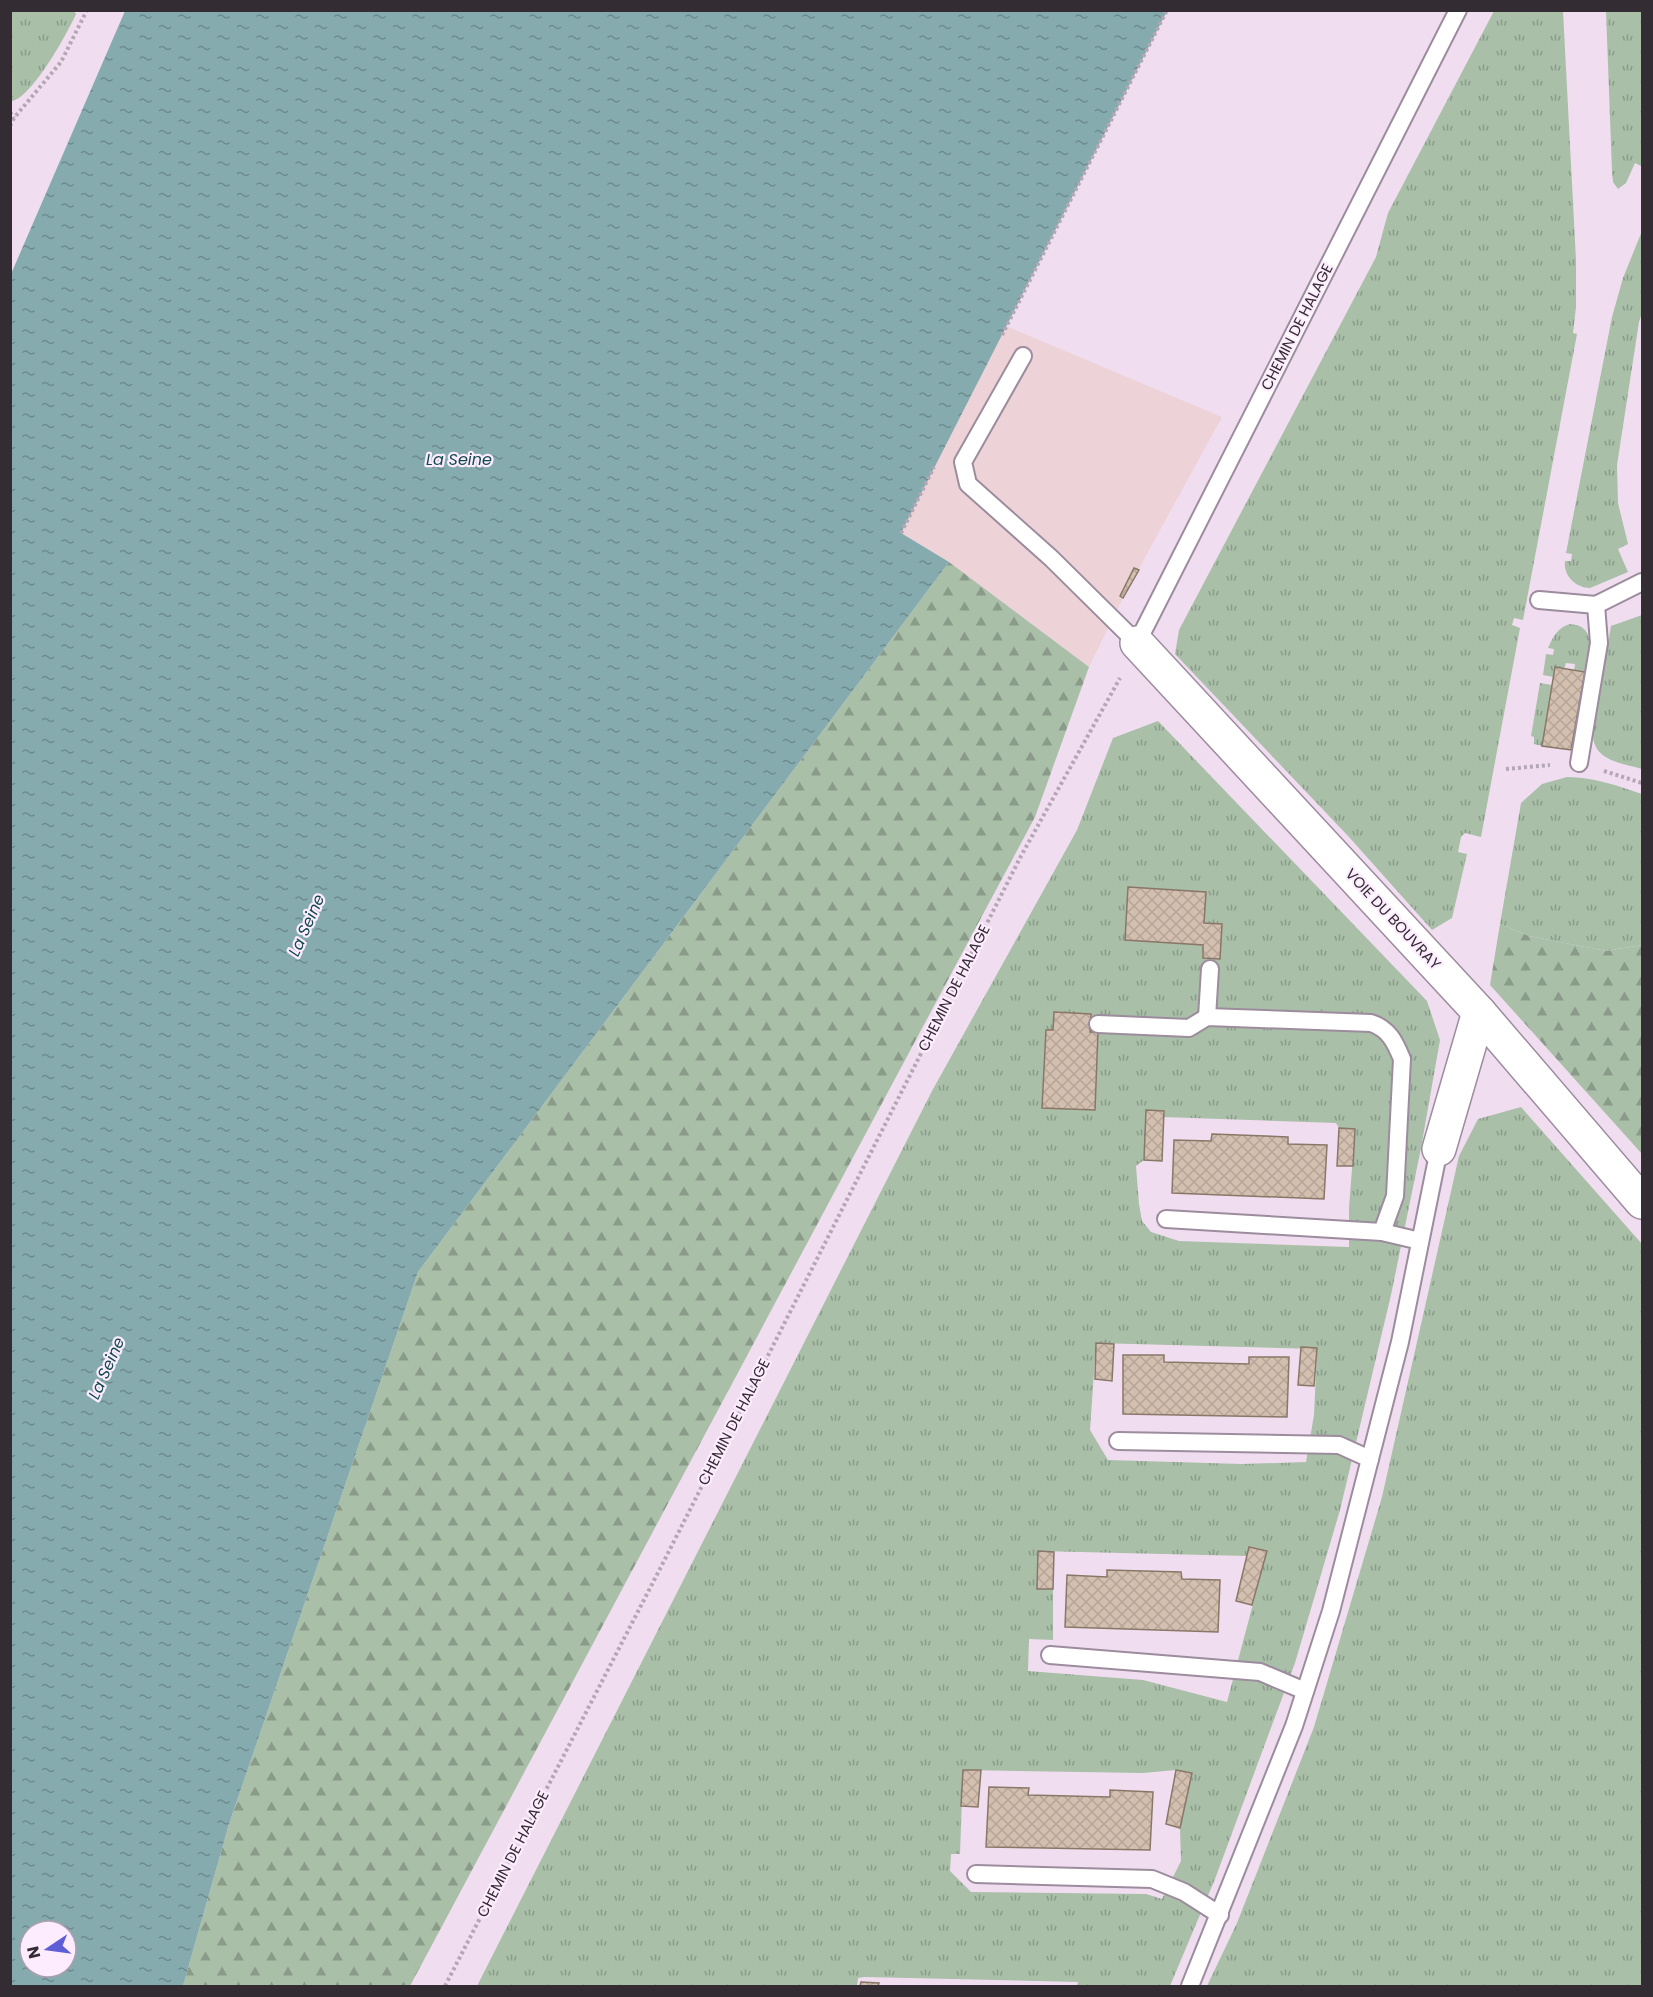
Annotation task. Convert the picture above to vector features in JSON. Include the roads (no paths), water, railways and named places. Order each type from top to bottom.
[{"type":"street","name":"VOIE DU BOUVRAY","points":[[1137,643],[1479,1012],[1642,1202]]},
{"type":"street","points":[[1438,1149],[1479,1012]]},
{"type":"lane","name":"CHEMIN DE HALAGE","points":[[1137,643],[1458,10]]},
{"type":"lane","points":[[1023,356],[963,462],[968,484],[1051,558],[1137,643]]},
{"type":"lane","points":[[1539,600],[1596,605],[1642,582]]},
{"type":"lane","points":[[1579,763],[1599,643],[1596,605]]},
{"type":"lane","points":[[1208,1017],[1210,969]]},
{"type":"lane","points":[[1098,1024],[1189,1028],[1208,1017],[1371,1023],[1382,1026],[1395,1040],[1402,1059],[1395,1196],[1382,1232]]},
{"type":"lane","points":[[1190,1986],[1294,1726],[1331,1611],[1401,1342],[1438,1149]]},
{"type":"lane","points":[[1166,1219],[1382,1232],[1420,1241]]},
{"type":"lane","points":[[1118,1441],[1339,1445],[1370,1459]]},
{"type":"lane","points":[[1050,1655],[1260,1672],[1305,1691]]},
{"type":"lane","points":[[976,1874],[1152,1879],[1184,1892],[1220,1915]]},
{"type":"water","name":"La Seine","points":[[125,11],[1167,11],[901,533],[949,562],[418,1272],[229,1824],[183,1986],[11,1986],[11,274]]}]
